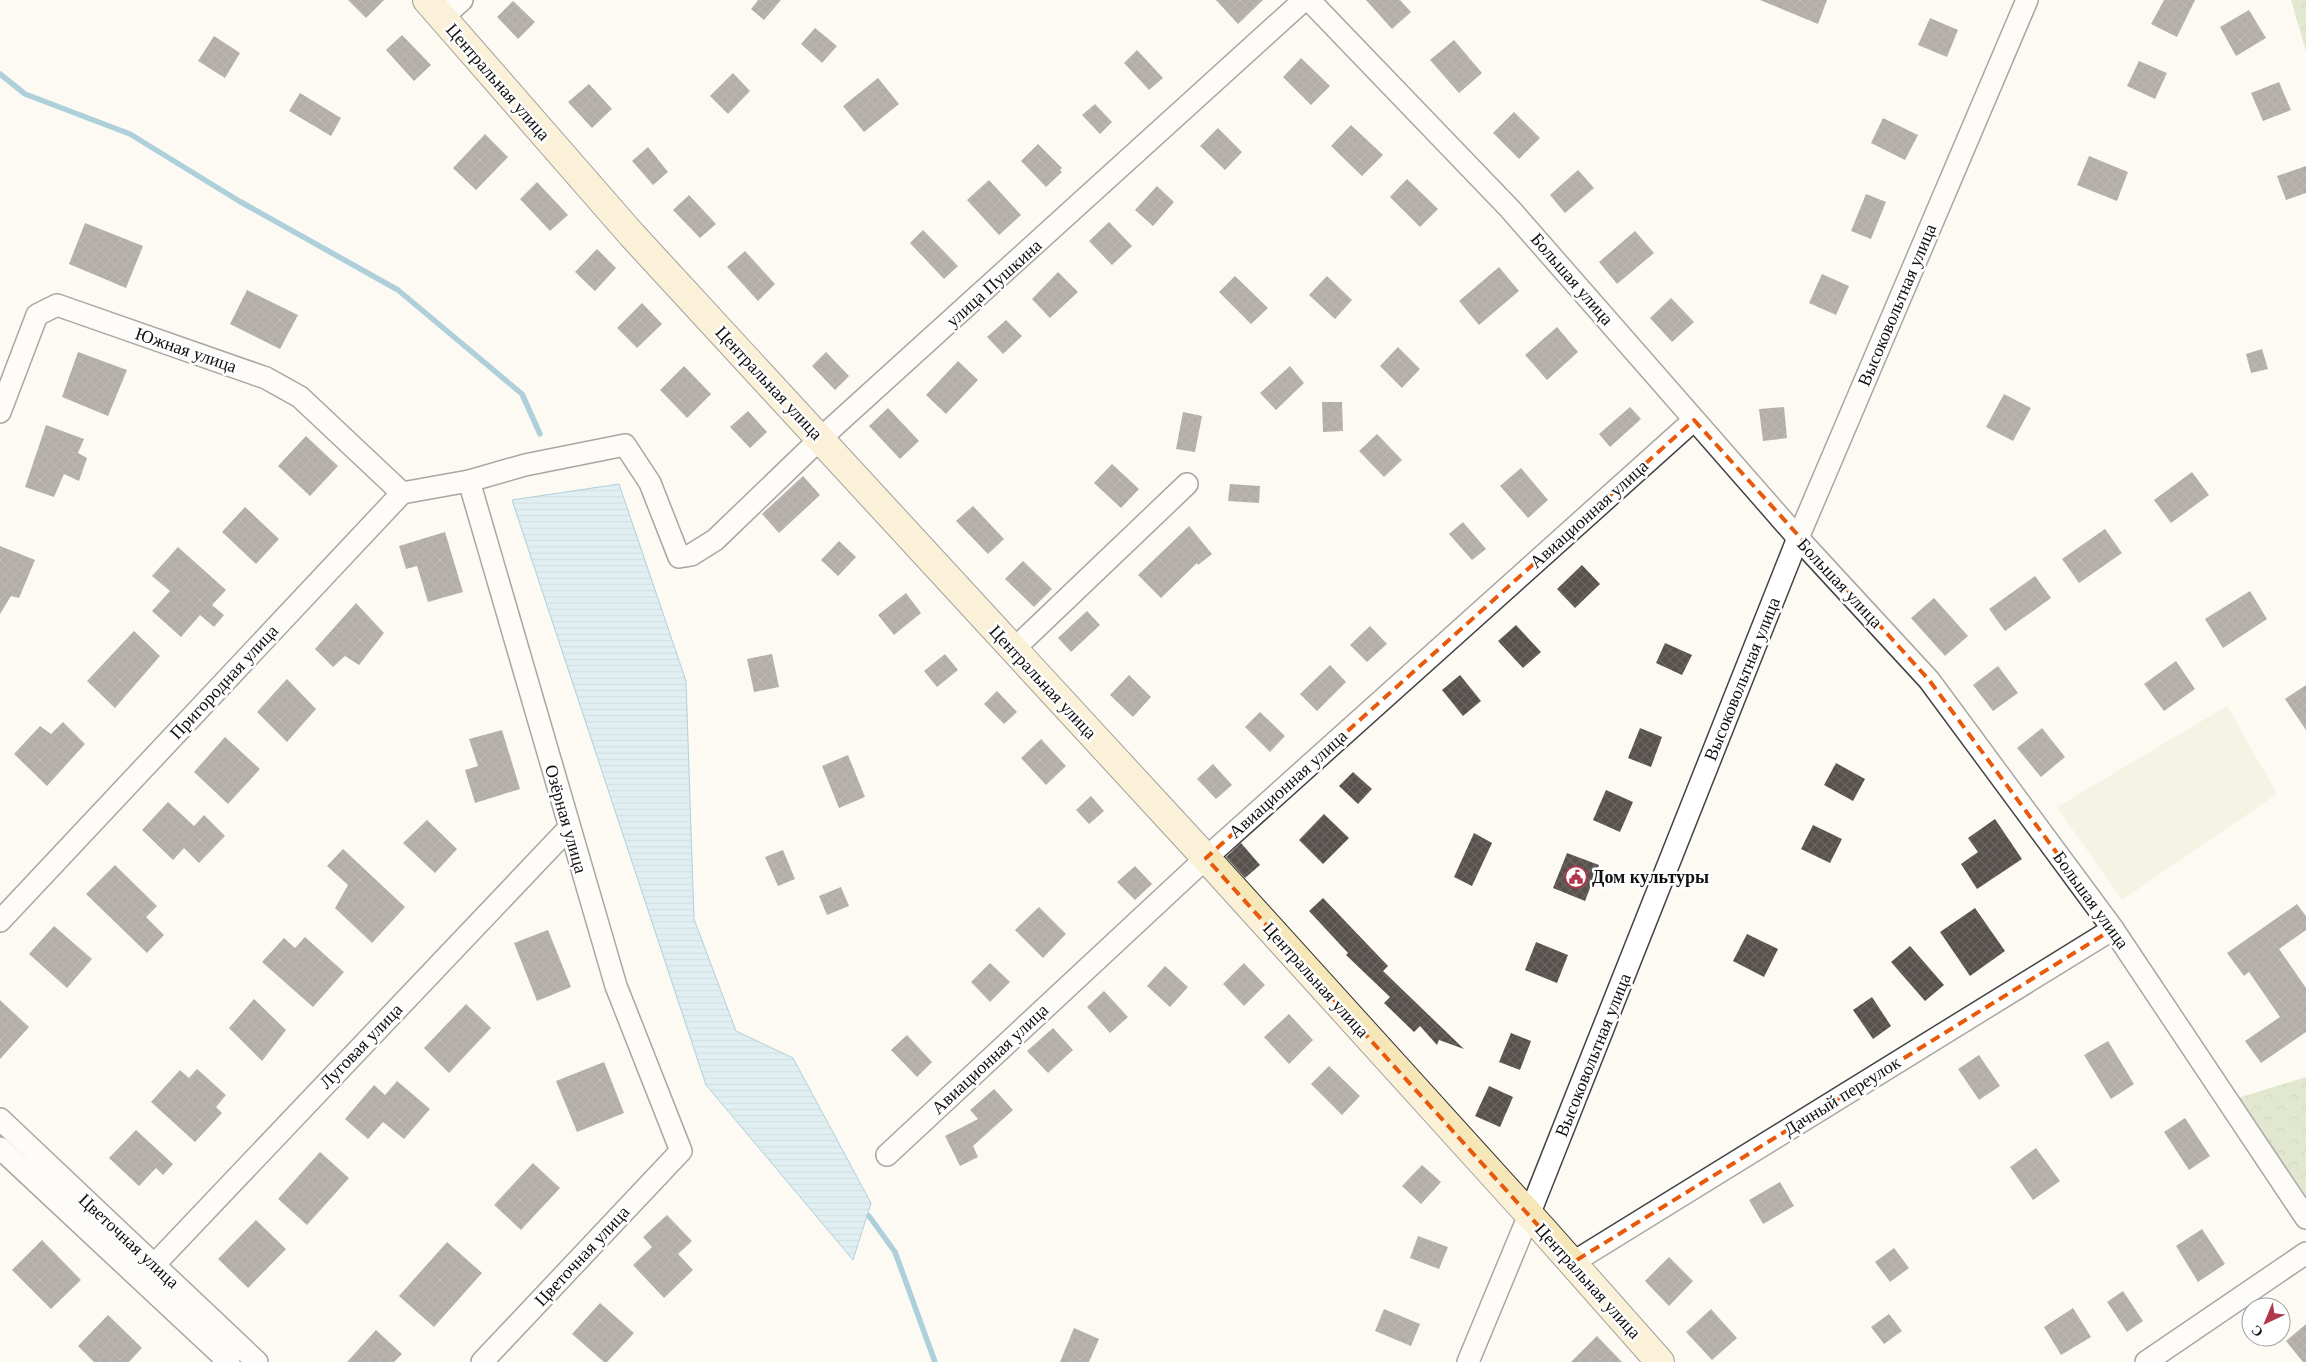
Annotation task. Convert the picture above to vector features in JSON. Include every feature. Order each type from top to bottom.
[{"type":"street","name":"улица Пушкина","points":[[469,481],[525,465],[625,445],[650,483],[679,557],[690,555],[714,540],[821,438],[1304,0]]},
{"type":"street","name":"Большая улица","points":[[1309,0],[1510,209],[1798,538],[1929,680],[2113,929],[2306,1218]]},
{"type":"street","name":"Высоковольтная улица","points":[[1468,1362],[1529,1215],[1798,538],[2027,0]]},
{"type":"street","name":"Центральная улица","points":[[444,6],[632,235],[1206,858],[1660,1362]]},
{"type":"street","name":"Южная улица","points":[[0,412],[37,315],[57,305],[266,378],[300,397],[402,493]]},
{"type":"street","name":"Авиационная улица","points":[[887,1154],[1206,858],[1694,420]]},
{"type":"street","points":[[402,493],[469,481]]},
{"type":"street","name":"Озёрная улица","points":[[469,481],[616,986],[681,1151]]},
{"type":"street","points":[[1013,650],[1187,484]]},
{"type":"street","name":"Пригородная улица","points":[[0,921],[402,493]]},
{"type":"street","name":"Луговая улица","points":[[154,1264],[569,828]]},
{"type":"street","name":"Дачный переулок","points":[[1572,1263],[2113,929]]},
{"type":"street","name":"Цветочная улица","points":[[0,1120],[257,1362]]},
{"type":"street","points":[[0,1148],[229,1362]]},
{"type":"street","name":"Цветочная улица","points":[[482,1362],[681,1151]]},
{"type":"street","points":[[2146,1362],[2306,1253]]},
{"type":"highlighted area","points":[[1694,420],[1929,680],[2113,929],[1572,1263],[1206,858]]},
{"type":"green space","points":[[2291,0],[2306,0],[2306,51]]},
{"type":"green space","points":[[2227,706],[2277,794],[2122,900],[2057,807]]},
{"type":"green space","points":[[2306,1077],[2306,1203],[2238,1098]]},
{"type":"water","points":[[619,484],[686,681],[694,919],[736,1031],[793,1058],[871,1203],[853,1260],[706,1085],[512,500]]},
{"type":"building","points":[[348,0],[384,0],[366,18]]},
{"type":"building","points":[[758,0],[781,0],[764,20],[751,9]]},
{"type":"building","points":[[1216,0],[1263,0],[1238,24]]},
{"type":"building","points":[[1366,0],[1400,0],[1411,12],[1392,29]]},
{"type":"building","points":[[1760,0],[1827,0],[1818,24]]},
{"type":"building","points":[[2164,0],[2195,0],[2177,37],[2151,24]]},
{"type":"building","points":[[513,1],[535,22],[518,39],[497,17]]},
{"type":"building","points":[[2249,10],[2266,38],[2236,56],[2220,27]]},
{"type":"building","points":[[1930,18],[1958,30],[1947,57],[1918,45]]},
{"type":"building","points":[[815,28],[837,46],[822,63],[801,44]]},
{"type":"building","points":[[402,35],[431,65],[414,81],[386,50]]},
{"type":"building","points":[[214,36],[240,53],[225,78],[198,61]]},
{"type":"building","points":[[1454,40],[1482,73],[1459,93],[1430,60]]},
{"type":"building","points":[[1137,50],[1163,78],[1149,90],[1124,63]]},
{"type":"building","points":[[1301,58],[1330,86],[1311,105],[1283,77]]},
{"type":"building","points":[[2139,61],[2167,73],[2155,99],[2127,86]]},
{"type":"building","points":[[733,73],[750,91],[728,114],[710,96]]},
{"type":"building","points":[[878,78],[899,104],[864,132],[843,106]]},
{"type":"building","points":[[2279,82],[2291,110],[2263,121],[2251,93]]},
{"type":"building","points":[[589,84],[612,109],[592,128],[568,102]]},
{"type":"building","points":[[300,93],[341,118],[331,136],[289,111]]},
{"type":"building","points":[[1095,104],[1112,122],[1100,134],[1082,115]]},
{"type":"building","points":[[1514,112],[1540,138],[1519,159],[1493,133]]},
{"type":"building","points":[[1883,118],[1918,135],[1905,160],[1871,143]]},
{"type":"building","points":[[1351,125],[1383,155],[1362,176],[1331,146]]},
{"type":"building","points":[[1218,128],[1242,152],[1225,170],[1200,146]]},
{"type":"building","points":[[485,134],[508,157],[476,190],[453,168]]},
{"type":"building","points":[[1038,144],[1062,168],[1060,170],[1062,172],[1046,187],[1021,161]]},
{"type":"building","points":[[648,147],[668,172],[653,185],[632,161]]},
{"type":"building","points":[[2089,156],[2128,172],[2117,201],[2077,185]]},
{"type":"building","points":[[2306,166],[2306,193],[2286,200],[2277,176]]},
{"type":"building","points":[[1578,170],[1594,188],[1565,213],[1550,195]]},
{"type":"building","points":[[1407,179],[1438,209],[1420,227],[1390,197]]},
{"type":"building","points":[[989,180],[1021,215],[999,235],[967,200]]},
{"type":"building","points":[[537,182],[568,215],[550,231],[520,199]]},
{"type":"building","points":[[1157,186],[1174,202],[1153,226],[1135,210]]},
{"type":"building","points":[[1866,194],[1886,202],[1871,239],[1851,231]]},
{"type":"building","points":[[689,195],[716,224],[700,238],[673,210]]},
{"type":"building","points":[[1109,222],[1132,246],[1112,265],[1089,241]]},
{"type":"building","points":[[85,223],[143,246],[126,288],[69,264]]},
{"type":"building","points":[[923,230],[958,266],[944,279],[910,243]]},
{"type":"building","points":[[1635,231],[1654,253],[1617,284],[1599,262]]},
{"type":"building","points":[[597,249],[616,268],[595,291],[575,272]]},
{"type":"building","points":[[745,251],[775,284],[758,301],[727,267]]},
{"type":"building","points":[[1499,267],[1519,291],[1479,325],[1459,301]]},
{"type":"building","points":[[1058,272],[1078,292],[1050,318],[1032,299]]},
{"type":"building","points":[[1822,274],[1849,286],[1836,315],[1809,303]]},
{"type":"building","points":[[1235,276],[1268,308],[1251,324],[1219,292]]},
{"type":"building","points":[[1327,276],[1352,300],[1335,319],[1309,295]]},
{"type":"building","points":[[247,290],[298,315],[280,349],[230,324]]},
{"type":"building","points":[[1671,298],[1694,322],[1672,342],[1650,318]]},
{"type":"building","points":[[642,303],[662,324],[637,348],[617,328]]},
{"type":"building","points":[[1006,320],[1022,336],[1003,354],[987,337]]},
{"type":"building","points":[[1557,327],[1578,352],[1547,380],[1525,355]]},
{"type":"building","points":[[1398,347],[1420,369],[1402,388],[1380,366]]},
{"type":"building","points":[[2262,349],[2268,369],[2251,373],[2246,354]]},
{"type":"building","points":[[78,352],[127,370],[108,416],[62,397]]},
{"type":"building","points":[[826,352],[849,376],[835,390],[812,366]]},
{"type":"building","points":[[958,361],[978,380],[946,414],[926,395]]},
{"type":"building","points":[[684,366],[711,394],[687,418],[660,390]]},
{"type":"building","points":[[1290,366],[1304,383],[1276,410],[1260,393]]},
{"type":"building","points":[[2004,394],[2031,408],[2013,441],[1986,427]]},
{"type":"building","points":[[1322,402],[1342,402],[1343,431],[1323,432]]},
{"type":"building","points":[[1630,407],[1641,419],[1610,447],[1599,434]]},
{"type":"building","points":[[1784,407],[1787,438],[1763,441],[1759,409]]},
{"type":"building","points":[[888,408],[919,441],[900,459],[869,426]]},
{"type":"building","points":[[748,411],[767,432],[750,448],[730,427]]},
{"type":"building","points":[[1183,412],[1202,416],[1195,452],[1176,449]]},
{"type":"building","points":[[46,425],[84,439],[78,453],[87,458],[79,481],[64,474],[54,497],[25,487]]},
{"type":"building","points":[[1377,434],[1402,460],[1384,477],[1359,451]]},
{"type":"building","points":[[306,436],[338,466],[310,496],[278,466]]},
{"type":"building","points":[[1112,464],[1139,489],[1121,508],[1094,483]]},
{"type":"building","points":[[1521,468],[1548,500],[1528,518],[1500,486]]},
{"type":"building","points":[[2192,472],[2209,495],[2171,523],[2154,500]]},
{"type":"building","points":[[803,476],[820,495],[779,533],[762,514]]},
{"type":"building","points":[[1230,484],[1260,486],[1259,503],[1228,501]]},
{"type":"building","points":[[973,506],[1004,539],[988,554],[956,521]]},
{"type":"building","points":[[245,507],[279,539],[256,564],[222,532]]},
{"type":"building","points":[[1463,522],[1486,549],[1472,560],[1449,534]]},
{"type":"building","points":[[1189,526],[1212,554],[1198,565],[1197,563],[1161,598],[1138,575]]},
{"type":"building","points":[[2105,529],[2122,553],[2079,583],[2062,559]]},
{"type":"building","points":[[445,532],[463,592],[428,602],[417,566],[406,569],[399,546]]},
{"type":"building","points":[[839,541],[856,557],[838,576],[821,560]]},
{"type":"building","points":[[0,546],[35,560],[19,598],[11,596],[0,614]]},
{"type":"building","points":[[178,547],[226,590],[212,605],[224,615],[214,627],[200,615],[181,637],[152,611],[170,591],[152,576]]},
{"type":"building","points":[[1023,561],[1052,589],[1034,607],[1005,579]]},
{"type":"building","points":[[1582,565],[1600,584],[1575,608],[1557,589]]},
{"type":"building","points":[[2035,576],[2051,598],[2005,631],[1989,609]]},
{"type":"building","points":[[2250,591],[2267,619],[2223,648],[2205,619]]},
{"type":"building","points":[[906,593],[921,613],[894,635],[878,615]]},
{"type":"building","points":[[1934,598],[1968,636],[1945,656],[1911,618]]},
{"type":"building","points":[[356,603],[384,633],[359,665],[345,656],[333,667],[315,649]]},
{"type":"building","points":[[1087,611],[1100,625],[1071,652],[1058,638]]},
{"type":"building","points":[[1516,625],[1541,652],[1523,668],[1498,641]]},
{"type":"building","points":[[1370,626],[1387,644],[1367,662],[1350,645]]},
{"type":"building","points":[[134,631],[160,656],[115,708],[87,681]]},
{"type":"building","points":[[1665,643],[1692,655],[1682,675],[1656,663]]},
{"type":"building","points":[[772,654],[779,687],[754,692],[747,659]]},
{"type":"building","points":[[945,654],[958,670],[937,687],[924,671]]},
{"type":"building","points":[[2176,661],[2195,689],[2164,711],[2144,684]]},
{"type":"building","points":[[1330,665],[1346,682],[1317,711],[1300,694]]},
{"type":"building","points":[[1998,666],[2018,693],[1993,711],[1973,685]]},
{"type":"building","points":[[1129,675],[1151,697],[1133,717],[1110,695]]},
{"type":"building","points":[[1460,675],[1481,701],[1463,716],[1442,690]]},
{"type":"building","points":[[287,679],[316,709],[287,742],[257,712]]},
{"type":"building","points":[[2306,685],[2306,730],[2285,699]]},
{"type":"building","points":[[997,691],[1017,712],[1004,724],[984,704]]},
{"type":"building","points":[[1260,712],[1285,736],[1270,752],[1245,727]]},
{"type":"building","points":[[63,722],[85,744],[47,786],[14,754],[40,726],[51,734]]},
{"type":"building","points":[[1640,728],[1662,737],[1651,767],[1628,758]]},
{"type":"building","points":[[2042,728],[2065,757],[2041,777],[2017,748]]},
{"type":"building","points":[[502,730],[520,789],[475,803],[465,770],[478,766],[469,739]]},
{"type":"building","points":[[225,737],[260,769],[228,804],[194,772]]},
{"type":"building","points":[[1041,739],[1066,766],[1046,785],[1021,758]]},
{"type":"building","points":[[848,755],[865,797],[839,808],[822,766]]},
{"type":"building","points":[[1836,763],[1865,779],[1853,801],[1824,785]]},
{"type":"building","points":[[1213,764],[1232,785],[1216,799],[1197,779]]},
{"type":"building","points":[[1353,772],[1372,789],[1358,804],[1339,786]]},
{"type":"building","points":[[1606,790],[1633,802],[1620,832],[1593,820]]},
{"type":"building","points":[[1091,796],[1104,811],[1089,824],[1076,810]]},
{"type":"building","points":[[168,802],[194,826],[204,815],[225,836],[199,863],[184,848],[173,860],[142,830]]},
{"type":"building","points":[[1324,814],[1349,838],[1323,864],[1299,840]]},
{"type":"building","points":[[1995,819],[2022,859],[1977,889],[1961,864],[1978,852],[1968,838]]},
{"type":"building","points":[[427,820],[457,849],[435,873],[403,843]]},
{"type":"building","points":[[1813,825],[1842,839],[1830,863],[1801,849]]},
{"type":"building","points":[[1474,833],[1492,843],[1472,886],[1454,877]]},
{"type":"building","points":[[1241,843],[1260,865],[1245,878],[1226,857]]},
{"type":"building","points":[[343,849],[405,907],[372,943],[335,908],[348,885],[327,866]]},
{"type":"building","points":[[783,850],[795,879],[778,886],[765,857]]},
{"type":"building","name":"Дом культуры","points":[[1567,853],[1599,865],[1585,901],[1553,888]]},
{"type":"building","points":[[115,865],[157,906],[146,917],[164,935],[147,953],[86,894]]},
{"type":"building","points":[[1135,866],[1152,884],[1135,900],[1117,882]]},
{"type":"building","points":[[841,887],[849,906],[827,915],[819,896]]},
{"type":"building","points":[[1323,898],[1388,966],[1383,971],[1464,1049],[1439,1040],[1437,1045],[1420,1026],[1414,1032],[1384,1003],[1390,997],[1346,955],[1348,953],[1309,911]]},
{"type":"building","points":[[2297,904],[2306,916],[2306,930],[2279,949],[2306,988],[2306,1032],[2261,1063],[2245,1041],[2280,1017],[2249,972],[2244,976],[2227,953]]},
{"type":"building","points":[[1039,907],[1066,934],[1043,958],[1015,930]]},
{"type":"building","points":[[1975,908],[2005,951],[1970,976],[1940,932]]},
{"type":"building","points":[[54,926],[92,959],[67,988],[29,954]]},
{"type":"building","points":[[548,930],[571,987],[537,1001],[514,943]]},
{"type":"building","points":[[1747,934],[1778,949],[1764,977],[1733,961]]},
{"type":"building","points":[[305,937],[344,972],[313,1007],[262,962],[284,938],[295,948]]},
{"type":"building","points":[[1536,942],[1568,955],[1557,983],[1525,970]]},
{"type":"building","points":[[1910,946],[1944,985],[1925,1001],[1891,962]]},
{"type":"building","points":[[990,963],[1010,982],[990,1002],[971,982]]},
{"type":"building","points":[[1244,963],[1265,985],[1244,1006],[1223,984]]},
{"type":"building","points":[[1165,966],[1188,987],[1170,1007],[1147,986]]},
{"type":"building","points":[[1104,991],[1128,1017],[1110,1033],[1087,1007]]},
{"type":"building","points":[[1872,997],[1891,1026],[1873,1039],[1853,1010]]},
{"type":"building","points":[[254,999],[286,1030],[262,1061],[229,1028]]},
{"type":"building","points":[[0,1000],[29,1027],[0,1059]]},
{"type":"building","points":[[466,1004],[491,1028],[449,1073],[424,1048]]},
{"type":"building","points":[[1289,1014],[1313,1040],[1289,1064],[1264,1037]]},
{"type":"building","points":[[1053,1028],[1073,1050],[1048,1073],[1027,1051]]},
{"type":"building","points":[[1511,1033],[1531,1041],[1520,1070],[1499,1062]]},
{"type":"building","points":[[907,1035],[932,1062],[917,1077],[891,1050]]},
{"type":"building","points":[[2108,1041],[2134,1084],[2111,1099],[2084,1055]]},
{"type":"building","points":[[1979,1055],[2000,1086],[1979,1100],[1958,1069]]},
{"type":"building","points":[[604,1062],[624,1113],[577,1132],[556,1081]]},
{"type":"building","points":[[1329,1066],[1360,1096],[1342,1115],[1311,1084]]},
{"type":"building","points":[[197,1069],[226,1095],[216,1107],[222,1113],[195,1142],[151,1102],[180,1070],[189,1078]]},
{"type":"building","points":[[397,1081],[430,1109],[404,1139],[383,1122],[368,1139],[345,1119],[374,1085],[385,1095]]},
{"type":"building","points":[[1489,1086],[1513,1097],[1500,1127],[1475,1116]]},
{"type":"building","points":[[994,1089],[1013,1110],[973,1146],[978,1157],[960,1166],[945,1136],[978,1119],[970,1110]]},
{"type":"building","points":[[2185,1118],[2210,1156],[2189,1170],[2164,1132]]},
{"type":"building","points":[[136,1130],[173,1164],[163,1175],[156,1168],[139,1186],[109,1158]]},
{"type":"building","points":[[2036,1148],[2060,1181],[2033,1200],[2010,1167]]},
{"type":"building","points":[[320,1152],[349,1178],[307,1225],[278,1199]]},
{"type":"building","points":[[533,1163],[560,1188],[521,1230],[494,1205]]},
{"type":"building","points":[[1422,1165],[1441,1182],[1421,1204],[1402,1186]]},
{"type":"building","points":[[1780,1182],[1794,1206],[1763,1224],[1749,1200]]},
{"type":"building","points":[[667,1215],[692,1241],[678,1254],[693,1270],[664,1298],[633,1265],[652,1247],[643,1237]]},
{"type":"building","points":[[256,1220],[286,1249],[248,1288],[218,1259]]},
{"type":"building","points":[[2202,1229],[2225,1264],[2198,1282],[2176,1246]]},
{"type":"building","points":[[1418,1236],[1448,1247],[1439,1269],[1410,1258]]},
{"type":"building","points":[[42,1240],[81,1280],[51,1309],[12,1270]]},
{"type":"building","points":[[447,1242],[482,1273],[434,1327],[399,1296]]},
{"type":"building","points":[[1894,1248],[1909,1268],[1890,1282],[1875,1262]]},
{"type":"building","points":[[1669,1257],[1693,1281],[1669,1306],[1645,1281]]},
{"type":"building","points":[[2123,1291],[2143,1321],[2127,1332],[2107,1302]]},
{"type":"building","points":[[600,1303],[634,1333],[607,1362],[604,1362],[572,1334]]},
{"type":"building","points":[[2073,1308],[2091,1337],[2061,1355],[2044,1327]]},
{"type":"building","points":[[1384,1309],[1420,1324],[1411,1346],[1375,1331]]},
{"type":"building","points":[[1711,1309],[1737,1338],[1712,1360],[1686,1332]]},
{"type":"building","points":[[1889,1314],[1902,1331],[1884,1344],[1871,1327]]},
{"type":"building","points":[[108,1315],[142,1348],[129,1362],[94,1362],[78,1346]]},
{"type":"building","points":[[2306,1324],[2306,1362],[2303,1362],[2291,1347],[2291,1337]]},
{"type":"building","points":[[1074,1328],[1099,1339],[1089,1362],[1060,1362]]},
{"type":"building","points":[[376,1330],[402,1354],[394,1362],[347,1362]]},
{"type":"building","points":[[1597,1336],[1622,1362],[1571,1362]]},
{"type":"waterway","points":[[0,74],[25,94],[130,134],[239,201],[398,290],[522,394],[540,434]]},
{"type":"waterway","points":[[869,1216],[895,1252],[935,1362]]},
{"type":"place","name":"Дом культуры","points":[[1576,877]]}]
